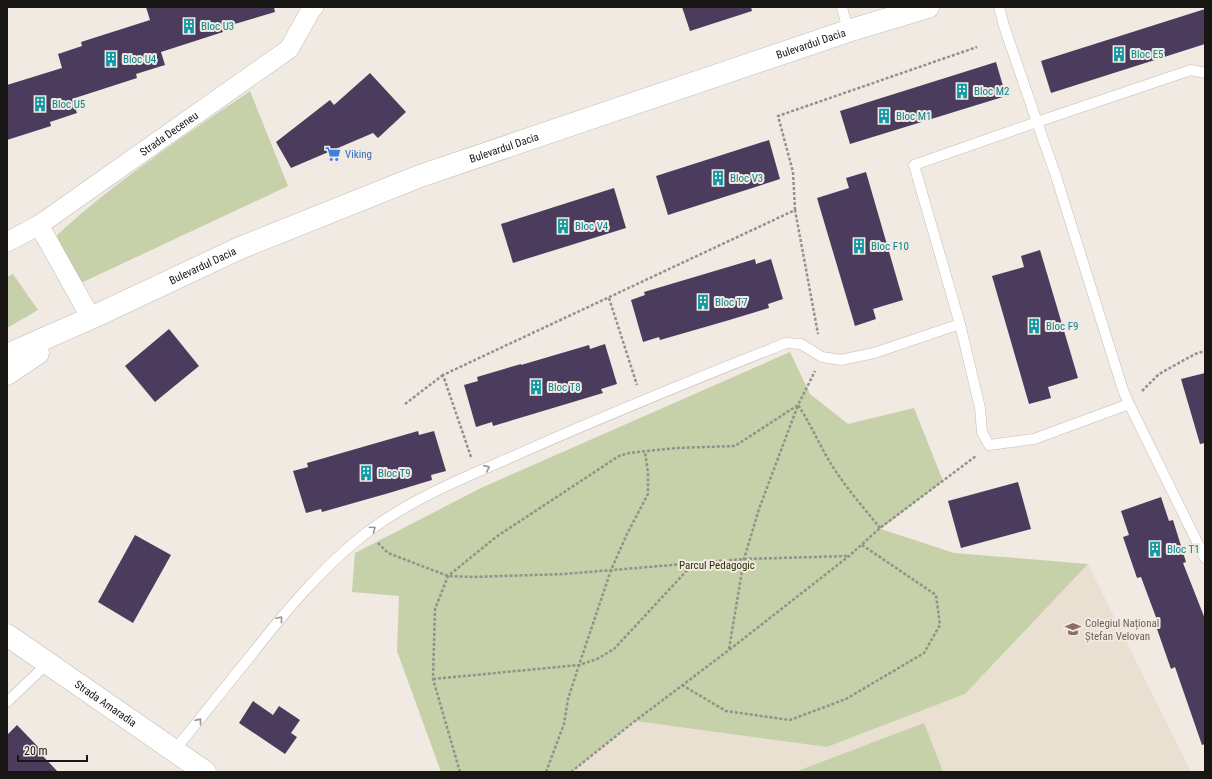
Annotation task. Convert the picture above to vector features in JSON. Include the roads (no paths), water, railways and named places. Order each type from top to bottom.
[{"type":"main road","name":"Bulevardul Dacia","points":[[7,355],[91,318],[240,248],[420,176],[848,32],[928,7]]},
{"type":"main road","name":"Bulevardul Dacia","points":[[7,374],[91,318]]},
{"type":"main road","name":"Strada Amaradia","points":[[7,635],[205,772]]},
{"type":"street","name":"Strada Deceneu","points":[[7,242],[39,225],[289,49],[312,8],[314,7]]},
{"type":"street","points":[[39,225],[91,318]]},
{"type":"lane","points":[[842,7],[848,32]]},
{"type":"lane","points":[[999,7],[1004,26],[1056,176],[1123,390],[1205,558]]},
{"type":"lane","points":[[1129,404],[1034,439],[989,445],[982,432],[980,408],[960,324],[914,165],[1191,70],[1205,73]]},
{"type":"lane","points":[[174,751],[281,618],[324,570],[360,538],[403,508],[477,472],[642,400],[786,343],[801,344],[822,357],[841,360],[874,353],[960,324]]},
{"type":"lane","points":[[7,702],[48,663]]},
{"type":"place","name":"Bloc U3","points":[[189,26]]},
{"type":"place","name":"Bloc E5","points":[[1119,54]]},
{"type":"place","name":"Bloc U4","points":[[111,59]]},
{"type":"place","name":"Bloc M2","points":[[962,91]]},
{"type":"place","name":"Bloc U5","points":[[40,104]]},
{"type":"place","name":"Bloc M1","points":[[884,116]]},
{"type":"place","name":"Viking","points":[[333,154]]},
{"type":"place","name":"Bloc V3","points":[[718,178]]},
{"type":"place","name":"Bloc V4","points":[[563,226]]},
{"type":"place","name":"Bloc F10","points":[[859,246]]},
{"type":"place","name":"Bloc T7","points":[[703,302]]},
{"type":"place","name":"Bloc F9","points":[[1034,326]]},
{"type":"place","name":"Bloc T8","points":[[536,387]]},
{"type":"place","name":"Bloc T9","points":[[366,473]]},
{"type":"place","name":"Bloc T1","points":[[1155,549]]},
{"type":"place","name":"Colegiul Național Ștefan Velovan","points":[[1073,629]]},
{"type":"park label","name":"Parcul Pedagogic","points":[[717,565]]}]
